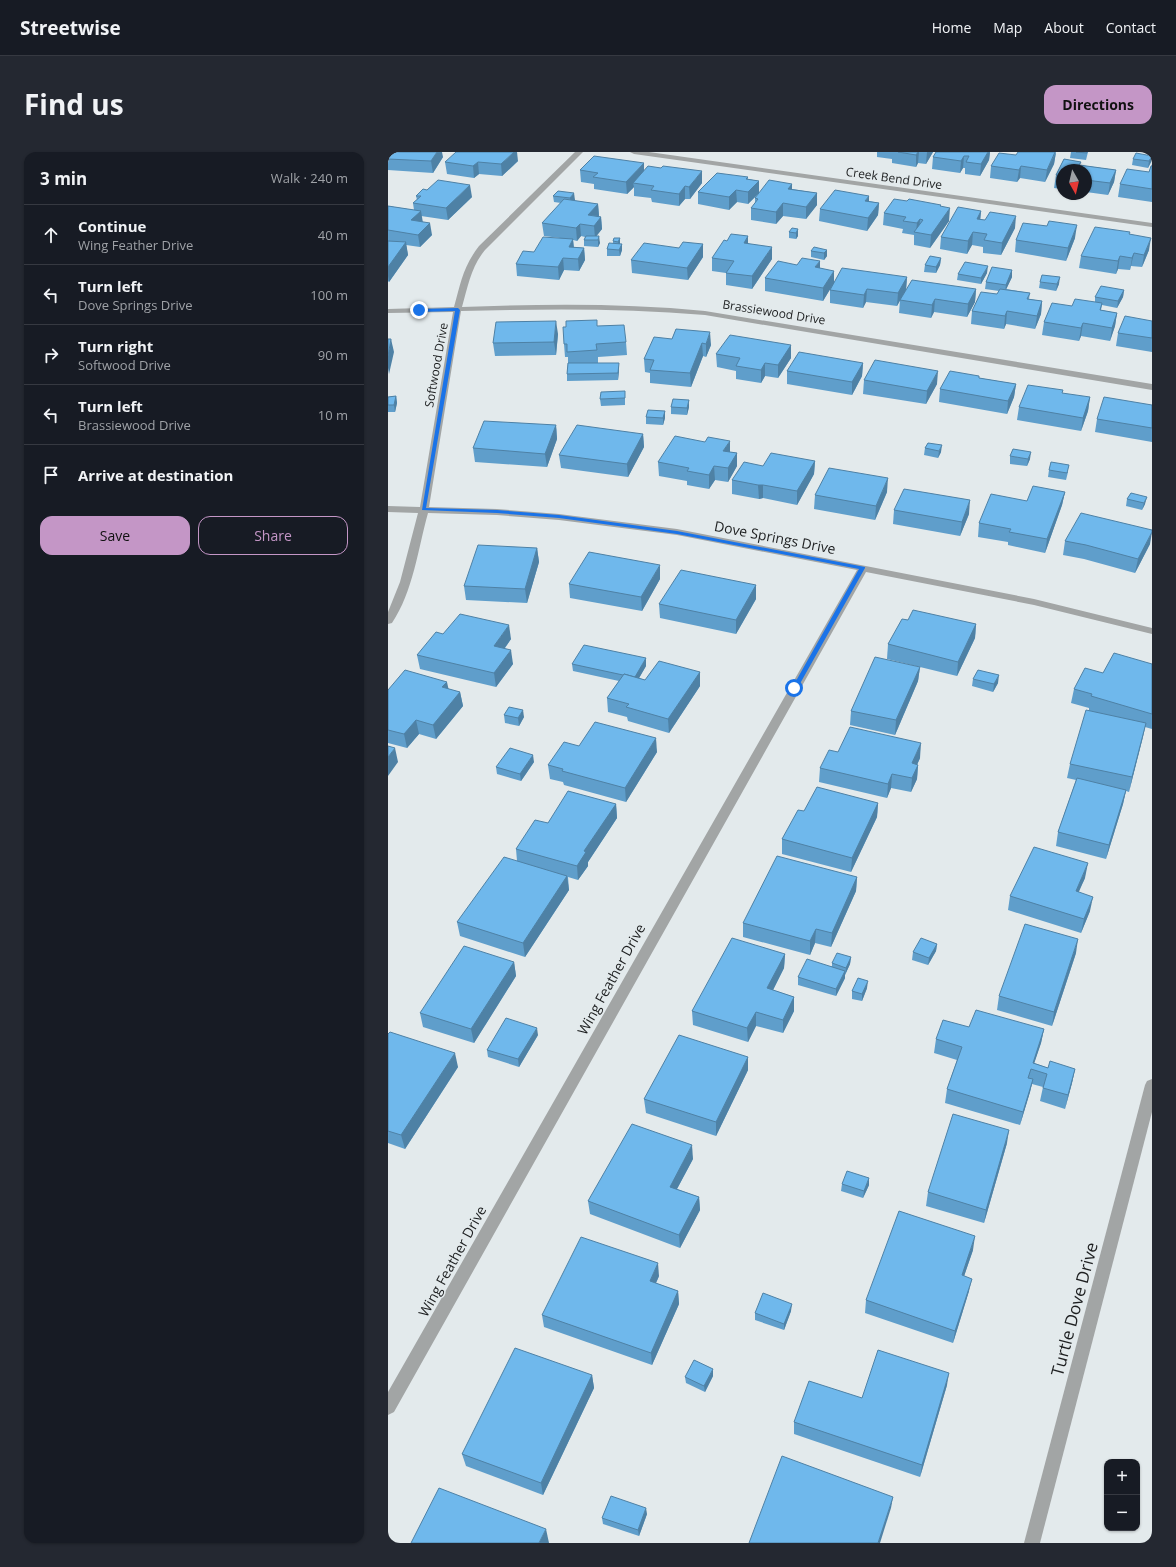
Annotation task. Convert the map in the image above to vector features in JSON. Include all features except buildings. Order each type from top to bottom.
[{"type":"street","name":"Softwood Drive","points":[[388,621],[406,582],[424,509],[458,310],[467,271],[473,259],[482,248],[579,152]]},
{"type":"street","name":"Creek Bend Drive","points":[[634,152],[1152,225]]},
{"type":"street","name":"Brassiewood Drive","points":[[388,311],[602,306],[682,310],[1152,387]]},
{"type":"street","name":"Dove Springs Drive","points":[[388,509],[497,512],[610,523],[677,532],[1034,602],[1152,631]]},
{"type":"street","name":"Wing Feather Drive","points":[[388,1407],[863,568]]},
{"type":"street","name":"Turtle Dove Drive","points":[[1032,1543],[1152,1085]]},
{"type":"route","points":[[419,310],[458,310],[424,509],[497,512],[618,524],[677,532],[863,568],[794,688]]}]
